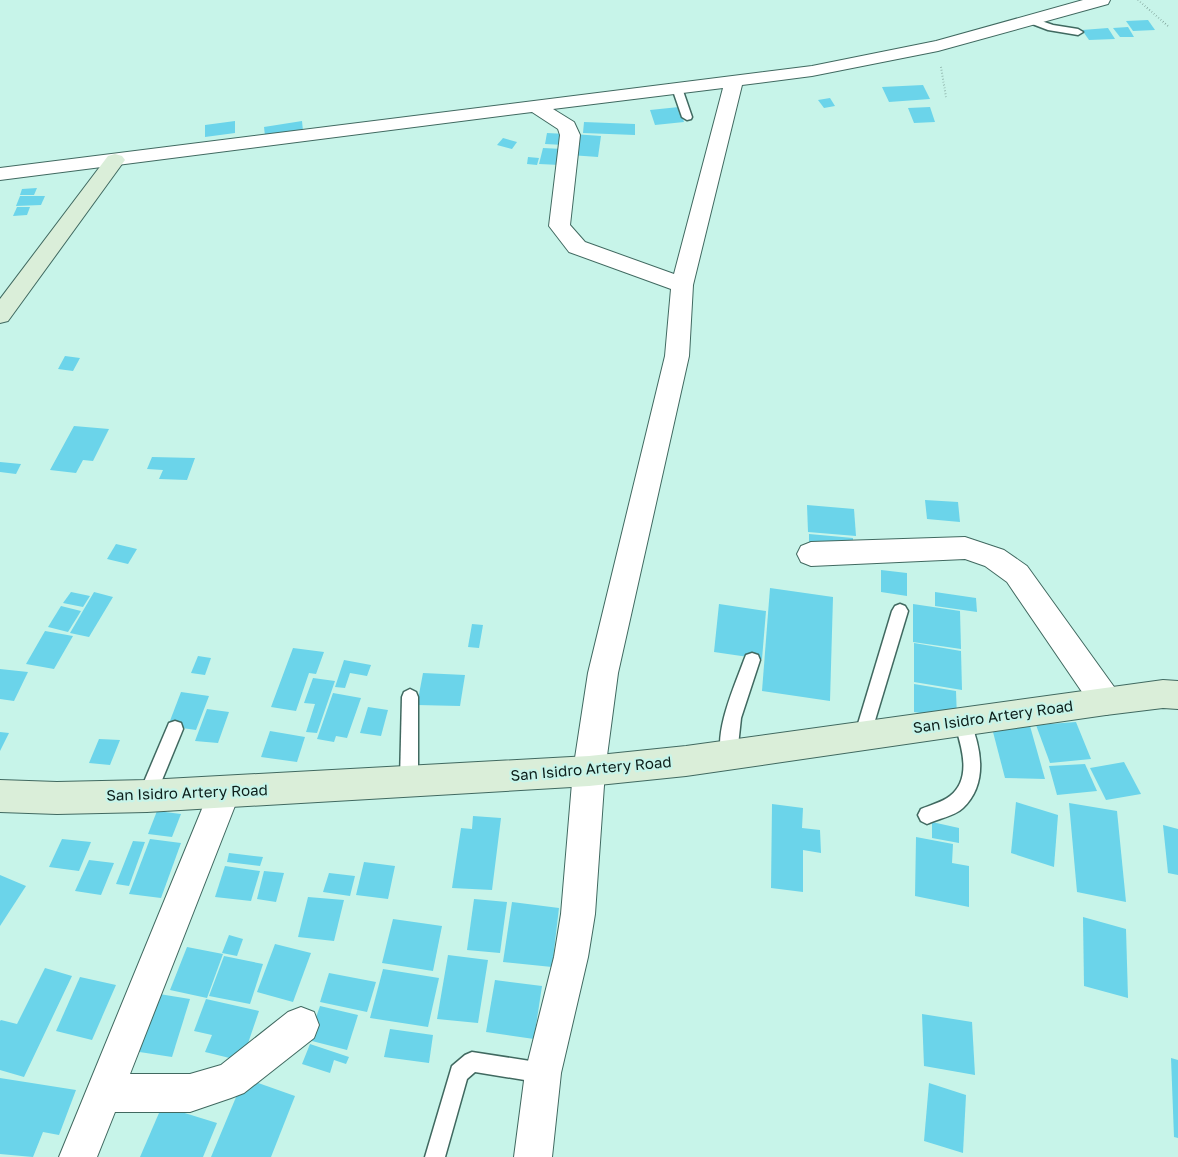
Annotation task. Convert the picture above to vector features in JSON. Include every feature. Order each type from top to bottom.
[{"type":"street","points":[[0,174],[812,71],[938,46],[1102,0]]},
{"type":"street","points":[[533,1157],[543,1073],[571,957],[578,914],[588,771],[603,673],[677,356],[682,285],[734,81]]},
{"type":"street","points":[[536,106],[567,126],[570,135],[559,226],[577,247],[682,285]]},
{"type":"street","points":[[0,315],[115,160]]},
{"type":"street","points":[[811,554],[965,548],[994,558],[1017,574],[1106,701]]},
{"type":"street","name":"San Isidro Artery Road","points":[[0,796],[57,798],[224,793],[588,771],[729,755],[1106,701],[1163,694],[1178,695]]},
{"type":"street","points":[[78,1157],[224,793]]},
{"type":"street","points":[[104,1093],[190,1092],[231,1080],[301,1025]]},
{"type":"lane","points":[[1030,20],[1051,28],[1078,32]]},
{"type":"lane","points":[[677,88],[687,117]]},
{"type":"lane","points":[[862,736],[900,611]]},
{"type":"lane","points":[[729,755],[729,733],[734,708],[752,660]]},
{"type":"lane","points":[[409,782],[410,697]]},
{"type":"lane","points":[[927,815],[956,803],[970,784],[972,752],[962,722]]},
{"type":"lane","points":[[147,796],[176,729]]},
{"type":"lane","points":[[435,1157],[458,1073],[472,1062],[543,1073]]},
{"type":"path","points":[[1138,0],[1168,26]]},
{"type":"path","points":[[938,46],[946,97]]},
{"type":"building","points":[[1148,20],[1155,30],[1133,31],[1126,21]]},
{"type":"building","points":[[1128,27],[1134,37],[1120,37],[1113,28]]},
{"type":"building","points":[[1108,28],[1115,39],[1089,40],[1082,30]]},
{"type":"building","points":[[923,85],[930,99],[889,102],[882,87]]},
{"type":"building","points":[[830,98],[835,106],[824,108],[818,100]]},
{"type":"building","points":[[679,107],[684,122],[655,125],[650,110]]},
{"type":"building","points":[[930,107],[935,122],[914,123],[908,108]]},
{"type":"building","points":[[235,121],[235,133],[205,137],[205,125]]},
{"type":"building","points":[[302,121],[303,131],[265,136],[264,127]]},
{"type":"building","points":[[584,122],[635,124],[635,135],[583,133]]},
{"type":"building","points":[[547,133],[566,134],[564,145],[545,144]]},
{"type":"building","points":[[573,134],[601,136],[598,157],[570,155]]},
{"type":"building","points":[[503,138],[517,142],[512,149],[497,145]]},
{"type":"building","points":[[543,148],[563,149],[560,165],[539,164]]},
{"type":"building","points":[[528,157],[539,158],[537,165],[527,164]]},
{"type":"building","points":[[37,188],[34,195],[20,195],[22,189]]},
{"type":"building","points":[[20,196],[45,196],[41,205],[16,206]]},
{"type":"building","points":[[17,207],[30,207],[27,215],[13,216]]},
{"type":"building","points":[[65,356],[80,358],[73,371],[58,369]]},
{"type":"building","points":[[74,426],[109,429],[93,461],[83,460],[76,473],[50,470]]},
{"type":"building","points":[[152,457],[195,458],[187,480],[159,479],[163,470],[147,469]]},
{"type":"building","points":[[0,462],[21,464],[16,474],[0,472]]},
{"type":"building","points":[[925,500],[958,502],[960,522],[927,519]]},
{"type":"building","points":[[807,505],[854,509],[856,536],[808,532]]},
{"type":"building","points":[[809,534],[853,538],[853,547],[809,543]]},
{"type":"building","points":[[116,544],[137,549],[128,564],[107,559]]},
{"type":"building","points":[[881,570],[907,573],[907,596],[881,592]]},
{"type":"building","points":[[770,588],[833,597],[830,701],[762,691]]},
{"type":"building","points":[[71,592],[90,596],[83,607],[63,603]]},
{"type":"building","points":[[94,592],[113,597],[89,637],[70,633]]},
{"type":"building","points":[[935,592],[976,598],[977,612],[935,606]]},
{"type":"building","points":[[719,604],[766,611],[762,659],[714,652]]},
{"type":"building","points":[[913,604],[960,611],[961,649],[913,642]]},
{"type":"building","points":[[61,606],[81,611],[68,632],[48,627]]},
{"type":"building","points":[[472,624],[483,625],[479,648],[468,647]]},
{"type":"building","points":[[45,631],[73,636],[54,669],[26,664]]},
{"type":"building","points":[[914,643],[961,651],[962,690],[914,682]]},
{"type":"building","points":[[293,648],[324,652],[316,674],[309,673],[296,711],[271,707]]},
{"type":"building","points":[[198,656],[211,658],[205,675],[191,673]]},
{"type":"building","points":[[344,660],[371,665],[367,676],[350,673],[345,688],[335,687]]},
{"type":"building","points":[[0,669],[28,672],[14,701],[0,699]]},
{"type":"building","points":[[423,673],[465,675],[460,706],[417,705]]},
{"type":"building","points":[[313,678],[335,681],[317,733],[306,732],[315,704],[304,703]]},
{"type":"building","points":[[914,684],[956,691],[957,719],[914,712]]},
{"type":"building","points":[[181,692],[209,696],[196,730],[168,726]]},
{"type":"building","points":[[333,693],[361,698],[347,738],[336,736],[334,742],[317,739]]},
{"type":"building","points":[[368,707],[388,710],[381,736],[360,733]]},
{"type":"building","points":[[207,709],[229,712],[218,743],[195,741]]},
{"type":"building","points":[[1076,722],[1091,759],[1050,763],[1036,725]]},
{"type":"building","points":[[1030,726],[1045,779],[1005,778],[993,732]]},
{"type":"building","points":[[270,731],[305,737],[297,762],[261,757]]},
{"type":"building","points":[[0,732],[9,733],[0,751]]},
{"type":"building","points":[[99,739],[120,740],[110,765],[89,763]]},
{"type":"building","points":[[1124,762],[1141,794],[1106,800],[1090,768]]},
{"type":"building","points":[[1085,764],[1097,791],[1057,795],[1049,766]]},
{"type":"building","points":[[1016,802],[1058,815],[1054,867],[1011,853]]},
{"type":"building","points":[[1069,803],[1117,811],[1126,902],[1077,892]]},
{"type":"building","points":[[772,804],[803,808],[802,828],[820,830],[821,853],[803,850],[803,892],[771,888]]},
{"type":"building","points":[[157,811],[181,814],[172,837],[148,834]]},
{"type":"building","points":[[473,816],[501,818],[492,890],[452,888],[461,828],[472,829]]},
{"type":"building","points":[[932,822],[959,828],[959,843],[932,838]]},
{"type":"building","points":[[1163,825],[1178,829],[1178,875],[1168,873]]},
{"type":"building","points":[[916,837],[953,844],[952,863],[969,866],[969,907],[915,896]]},
{"type":"building","points":[[62,839],[91,842],[79,871],[49,867]]},
{"type":"building","points":[[150,839],[181,843],[161,898],[129,894]]},
{"type":"building","points":[[133,841],[145,842],[129,886],[116,884]]},
{"type":"building","points":[[229,853],[263,857],[260,866],[227,862]]},
{"type":"building","points":[[89,860],[114,863],[101,895],[75,891]]},
{"type":"building","points":[[364,862],[395,866],[388,899],[356,895]]},
{"type":"building","points":[[225,866],[260,871],[251,901],[215,897]]},
{"type":"building","points":[[264,871],[284,873],[276,902],[257,899]]},
{"type":"building","points":[[329,873],[355,876],[350,896],[323,892]]},
{"type":"building","points":[[0,875],[26,886],[0,926]]},
{"type":"building","points":[[308,897],[344,900],[334,941],[298,937]]},
{"type":"building","points":[[474,899],[507,902],[500,953],[467,950]]},
{"type":"building","points":[[512,902],[559,908],[552,967],[503,962]]},
{"type":"building","points":[[1083,917],[1126,929],[1128,998],[1084,986]]},
{"type":"building","points":[[393,919],[442,926],[433,971],[382,963]]},
{"type":"building","points":[[229,935],[243,939],[237,956],[222,953]]},
{"type":"building","points":[[275,944],[311,953],[293,1002],[257,992]]},
{"type":"building","points":[[187,947],[223,954],[207,998],[170,990]]},
{"type":"building","points":[[448,955],[488,960],[478,1023],[437,1019]]},
{"type":"building","points":[[224,956],[263,964],[250,1004],[209,996]]},
{"type":"building","points":[[45,968],[72,976],[24,1077],[0,1070],[0,1021],[17,1024]]},
{"type":"building","points":[[383,969],[439,978],[428,1027],[370,1018]]},
{"type":"building","points":[[329,973],[376,982],[367,1012],[320,1002]]},
{"type":"building","points":[[80,977],[116,985],[92,1040],[56,1031]]},
{"type":"building","points":[[495,980],[542,986],[534,1039],[486,1032]]},
{"type":"building","points":[[153,993],[190,999],[172,1057],[133,1051]]},
{"type":"building","points":[[206,999],[259,1011],[242,1061],[205,1052],[212,1035],[194,1031]]},
{"type":"building","points":[[320,1006],[358,1015],[347,1050],[308,1040]]},
{"type":"building","points":[[922,1014],[972,1022],[975,1075],[924,1066]]},
{"type":"building","points":[[390,1029],[433,1035],[429,1063],[384,1057]]},
{"type":"building","points":[[310,1044],[349,1057],[346,1064],[334,1060],[330,1073],[302,1064]]},
{"type":"building","points":[[1171,1058],[1178,1060],[1178,1138],[1174,1137]]},
{"type":"building","points":[[0,1078],[76,1090],[59,1135],[43,1132],[33,1157],[0,1154]]},
{"type":"building","points":[[244,1078],[295,1096],[271,1157],[211,1157]]},
{"type":"building","points":[[929,1083],[966,1095],[963,1153],[924,1141]]},
{"type":"building","points":[[162,1106],[217,1123],[203,1157],[140,1157]]}]
